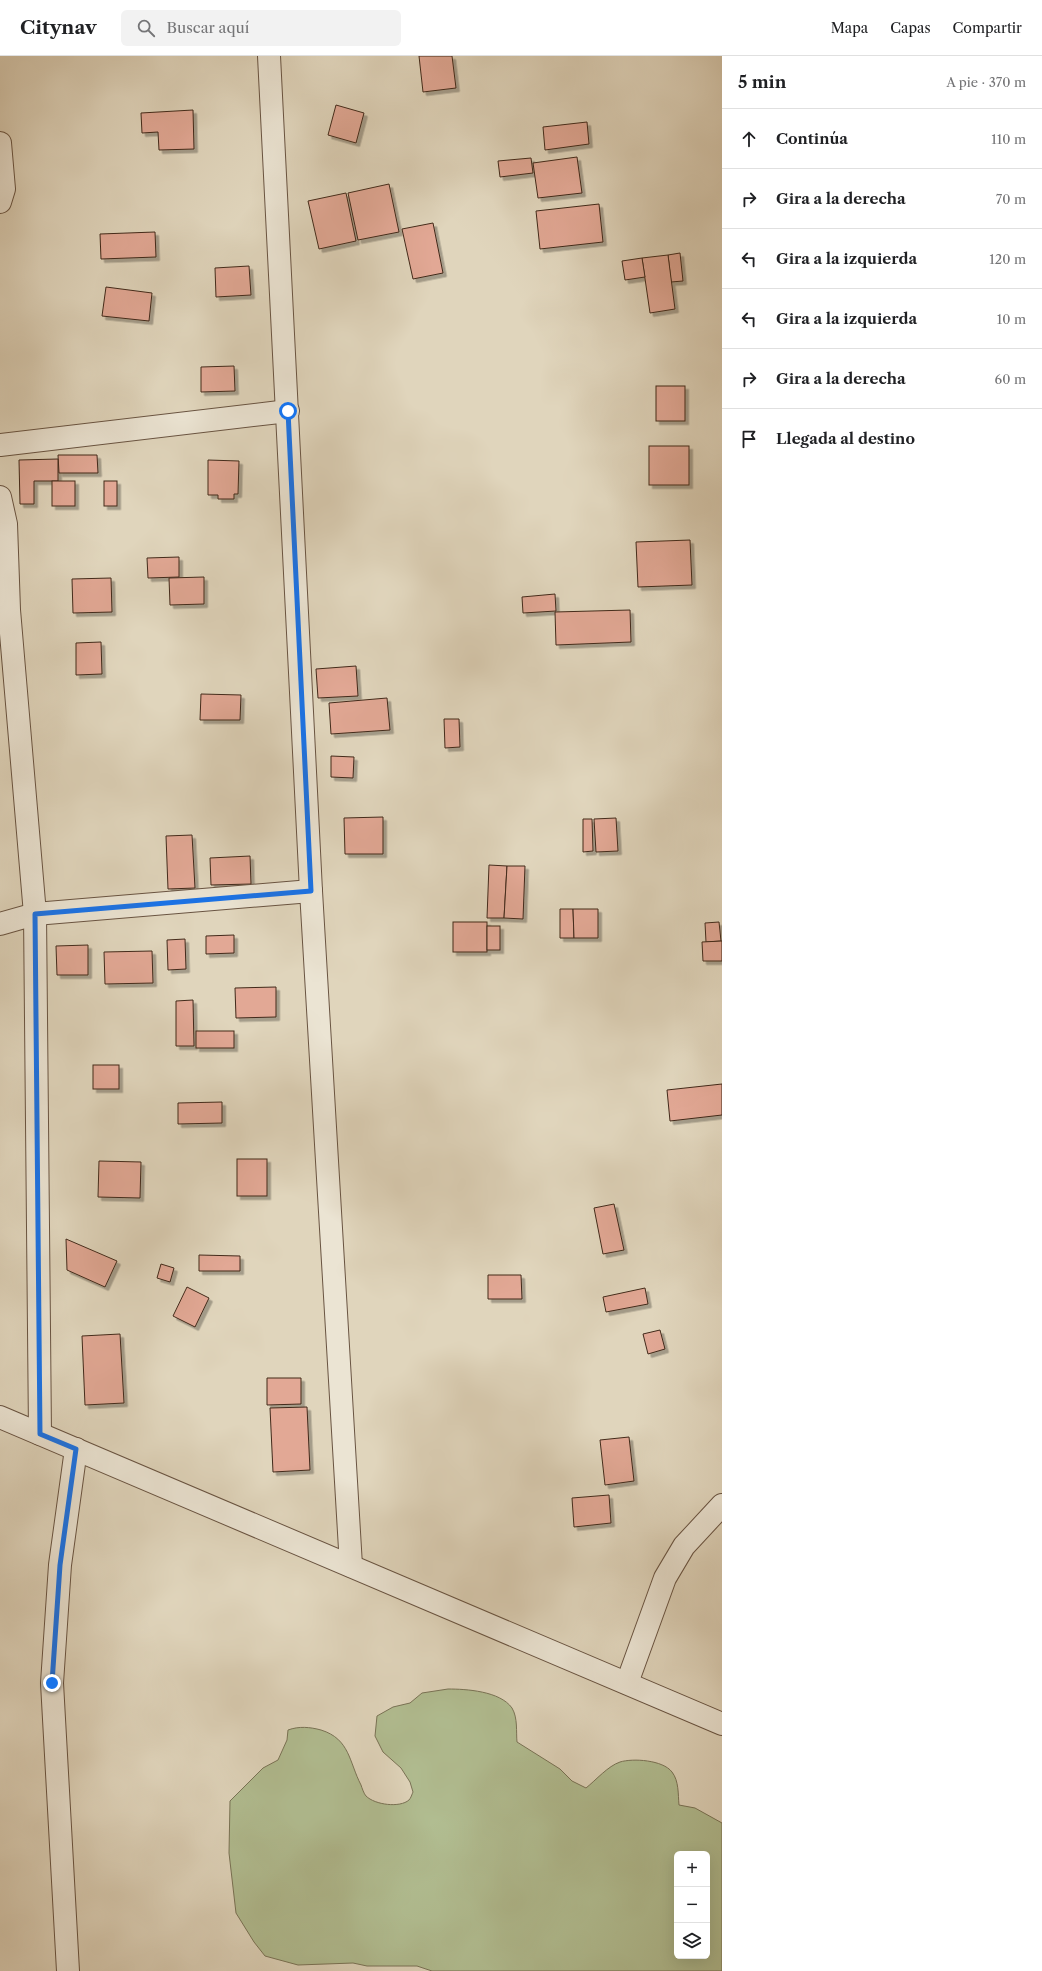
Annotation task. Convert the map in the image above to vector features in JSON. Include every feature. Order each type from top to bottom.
[{"type":"street","points":[[269,56],[311,891],[351,1566]]},
{"type":"street","points":[[0,143],[4,189],[0,202]]},
{"type":"street","points":[[0,445],[288,411]]},
{"type":"street","points":[[0,497],[6,524],[5,611],[35,914],[40,1434]]},
{"type":"street","points":[[0,924],[35,914],[311,891]]},
{"type":"street","points":[[0,1416],[722,1724]]},
{"type":"street","points":[[68,1971],[52,1683],[60,1565],[76,1449]]},
{"type":"street","points":[[627,1683],[665,1578],[684,1546],[722,1505]]},
{"type":"green space","points":[[448,1689],[482,1692],[499,1698],[507,1702],[514,1712],[517,1742],[560,1769],[572,1781],[586,1788],[607,1770],[620,1762],[632,1760],[648,1761],[668,1768],[676,1779],[679,1805],[695,1808],[722,1823],[722,1971],[432,1971],[417,1966],[367,1966],[353,1963],[298,1965],[265,1956],[254,1942],[236,1913],[229,1853],[230,1801],[263,1768],[278,1760],[287,1740],[288,1730],[304,1727],[321,1730],[338,1739],[347,1752],[366,1796],[370,1799],[375,1802],[394,1805],[405,1802],[410,1799],[413,1792],[410,1782],[401,1768],[383,1752],[375,1736],[377,1716],[393,1707],[410,1703],[422,1693]]},
{"type":"building","points":[[419,56],[452,56],[456,88],[423,92]]},
{"type":"building","points":[[336,105],[364,113],[356,143],[328,135]]},
{"type":"building","points":[[193,110],[194,149],[159,150],[158,132],[142,133],[141,113]]},
{"type":"building","points":[[587,122],[589,144],[545,150],[543,127]]},
{"type":"building","points":[[577,157],[582,193],[538,198],[533,163]]},
{"type":"building","points":[[531,158],[533,173],[500,177],[498,161]]},
{"type":"building","points":[[389,184],[399,232],[358,240],[348,193]]},
{"type":"building","points":[[346,193],[356,241],[319,249],[308,201]]},
{"type":"building","points":[[599,204],[603,242],[540,249],[536,211]]},
{"type":"building","points":[[433,223],[443,273],[413,279],[402,229]]},
{"type":"building","points":[[155,232],[156,257],[101,259],[100,234]]},
{"type":"building","points":[[680,253],[683,281],[671,282],[668,255]]},
{"type":"building","points":[[668,255],[675,309],[650,313],[642,258]]},
{"type":"building","points":[[642,258],[645,277],[625,280],[622,261]]},
{"type":"building","points":[[249,266],[251,295],[216,297],[215,268]]},
{"type":"building","points":[[106,287],[152,293],[149,321],[102,316]]},
{"type":"building","points":[[234,366],[235,391],[201,392],[201,367]]},
{"type":"building","points":[[656,386],[685,386],[685,421],[656,421]]},
{"type":"building","points":[[649,446],[689,446],[689,485],[649,485]]},
{"type":"building","points":[[58,455],[97,455],[98,473],[59,473]]},
{"type":"building","points":[[58,459],[58,481],[34,481],[34,504],[20,504],[19,460]]},
{"type":"building","points":[[208,460],[239,461],[238,494],[234,494],[234,499],[218,499],[218,495],[208,495]]},
{"type":"building","points":[[52,481],[75,481],[75,506],[52,506]]},
{"type":"building","points":[[104,481],[117,481],[117,506],[104,506]]},
{"type":"building","points":[[690,540],[692,585],[638,587],[636,542]]},
{"type":"building","points":[[179,557],[179,577],[148,578],[147,558]]},
{"type":"building","points":[[204,577],[204,604],[170,605],[169,578]]},
{"type":"building","points":[[111,578],[112,612],[73,613],[72,579]]},
{"type":"building","points":[[555,594],[556,611],[523,613],[522,597]]},
{"type":"building","points":[[630,610],[631,642],[556,645],[555,612]]},
{"type":"building","points":[[101,642],[102,674],[76,675],[76,643]]},
{"type":"building","points":[[356,666],[358,696],[318,698],[316,669]]},
{"type":"building","points":[[201,694],[241,695],[240,720],[200,720]]},
{"type":"building","points":[[387,698],[390,730],[331,734],[329,703]]},
{"type":"building","points":[[444,719],[459,719],[460,747],[445,748]]},
{"type":"building","points":[[331,756],[354,757],[353,778],[331,777]]},
{"type":"building","points":[[383,817],[383,854],[345,854],[344,818]]},
{"type":"building","points":[[616,818],[618,851],[596,852],[594,819]]},
{"type":"building","points":[[583,819],[592,819],[593,851],[583,852]]},
{"type":"building","points":[[192,835],[195,888],[168,889],[166,836]]},
{"type":"building","points":[[250,856],[251,884],[211,885],[210,858]]},
{"type":"building","points":[[489,865],[507,866],[504,918],[487,918]]},
{"type":"building","points":[[507,866],[525,866],[523,919],[504,918]]},
{"type":"building","points":[[560,909],[573,909],[574,938],[560,938]]},
{"type":"building","points":[[573,909],[598,909],[598,938],[574,938]]},
{"type":"building","points":[[453,922],[487,922],[487,952],[453,952]]},
{"type":"building","points":[[719,922],[721,941],[706,942],[705,923]]},
{"type":"building","points":[[487,926],[500,926],[500,950],[487,950]]},
{"type":"building","points":[[234,935],[234,953],[206,954],[206,936]]},
{"type":"building","points":[[185,939],[186,969],[168,970],[167,940]]},
{"type":"building","points":[[722,941],[722,961],[703,961],[702,942]]},
{"type":"building","points":[[88,945],[88,975],[57,975],[56,946]]},
{"type":"building","points":[[152,951],[153,983],[105,984],[104,952]]},
{"type":"building","points":[[276,987],[276,1017],[236,1018],[235,988]]},
{"type":"building","points":[[193,1000],[194,1046],[176,1046],[176,1001]]},
{"type":"building","points":[[196,1031],[234,1031],[234,1048],[196,1048]]},
{"type":"building","points":[[93,1065],[119,1065],[119,1089],[93,1089]]},
{"type":"building","points":[[722,1084],[722,1115],[670,1121],[667,1090]]},
{"type":"building","points":[[222,1102],[222,1123],[178,1124],[178,1103]]},
{"type":"building","points":[[237,1159],[267,1159],[267,1196],[237,1196]]},
{"type":"building","points":[[99,1161],[141,1162],[140,1198],[98,1197]]},
{"type":"building","points":[[614,1204],[624,1250],[603,1254],[594,1208]]},
{"type":"building","points":[[66,1239],[117,1261],[105,1287],[67,1270]]},
{"type":"building","points":[[199,1255],[240,1256],[240,1271],[199,1271]]},
{"type":"building","points":[[161,1264],[174,1268],[170,1282],[157,1278]]},
{"type":"building","points":[[488,1275],[521,1275],[522,1299],[488,1299]]},
{"type":"building","points":[[187,1287],[209,1298],[195,1327],[173,1316]]},
{"type":"building","points":[[645,1288],[648,1304],[606,1312],[603,1297]]},
{"type":"building","points":[[660,1330],[665,1349],[648,1354],[643,1334]]},
{"type":"building","points":[[120,1334],[124,1403],[85,1405],[82,1336]]},
{"type":"building","points":[[267,1378],[301,1378],[301,1404],[267,1405]]},
{"type":"building","points":[[307,1407],[310,1470],[273,1472],[270,1408]]},
{"type":"building","points":[[629,1437],[634,1481],[605,1485],[600,1440]]},
{"type":"building","points":[[609,1495],[611,1523],[574,1527],[572,1498]]},
{"type":"route","points":[[52,1683],[60,1565],[76,1449],[40,1434],[35,914],[311,891],[288,411]]}]
